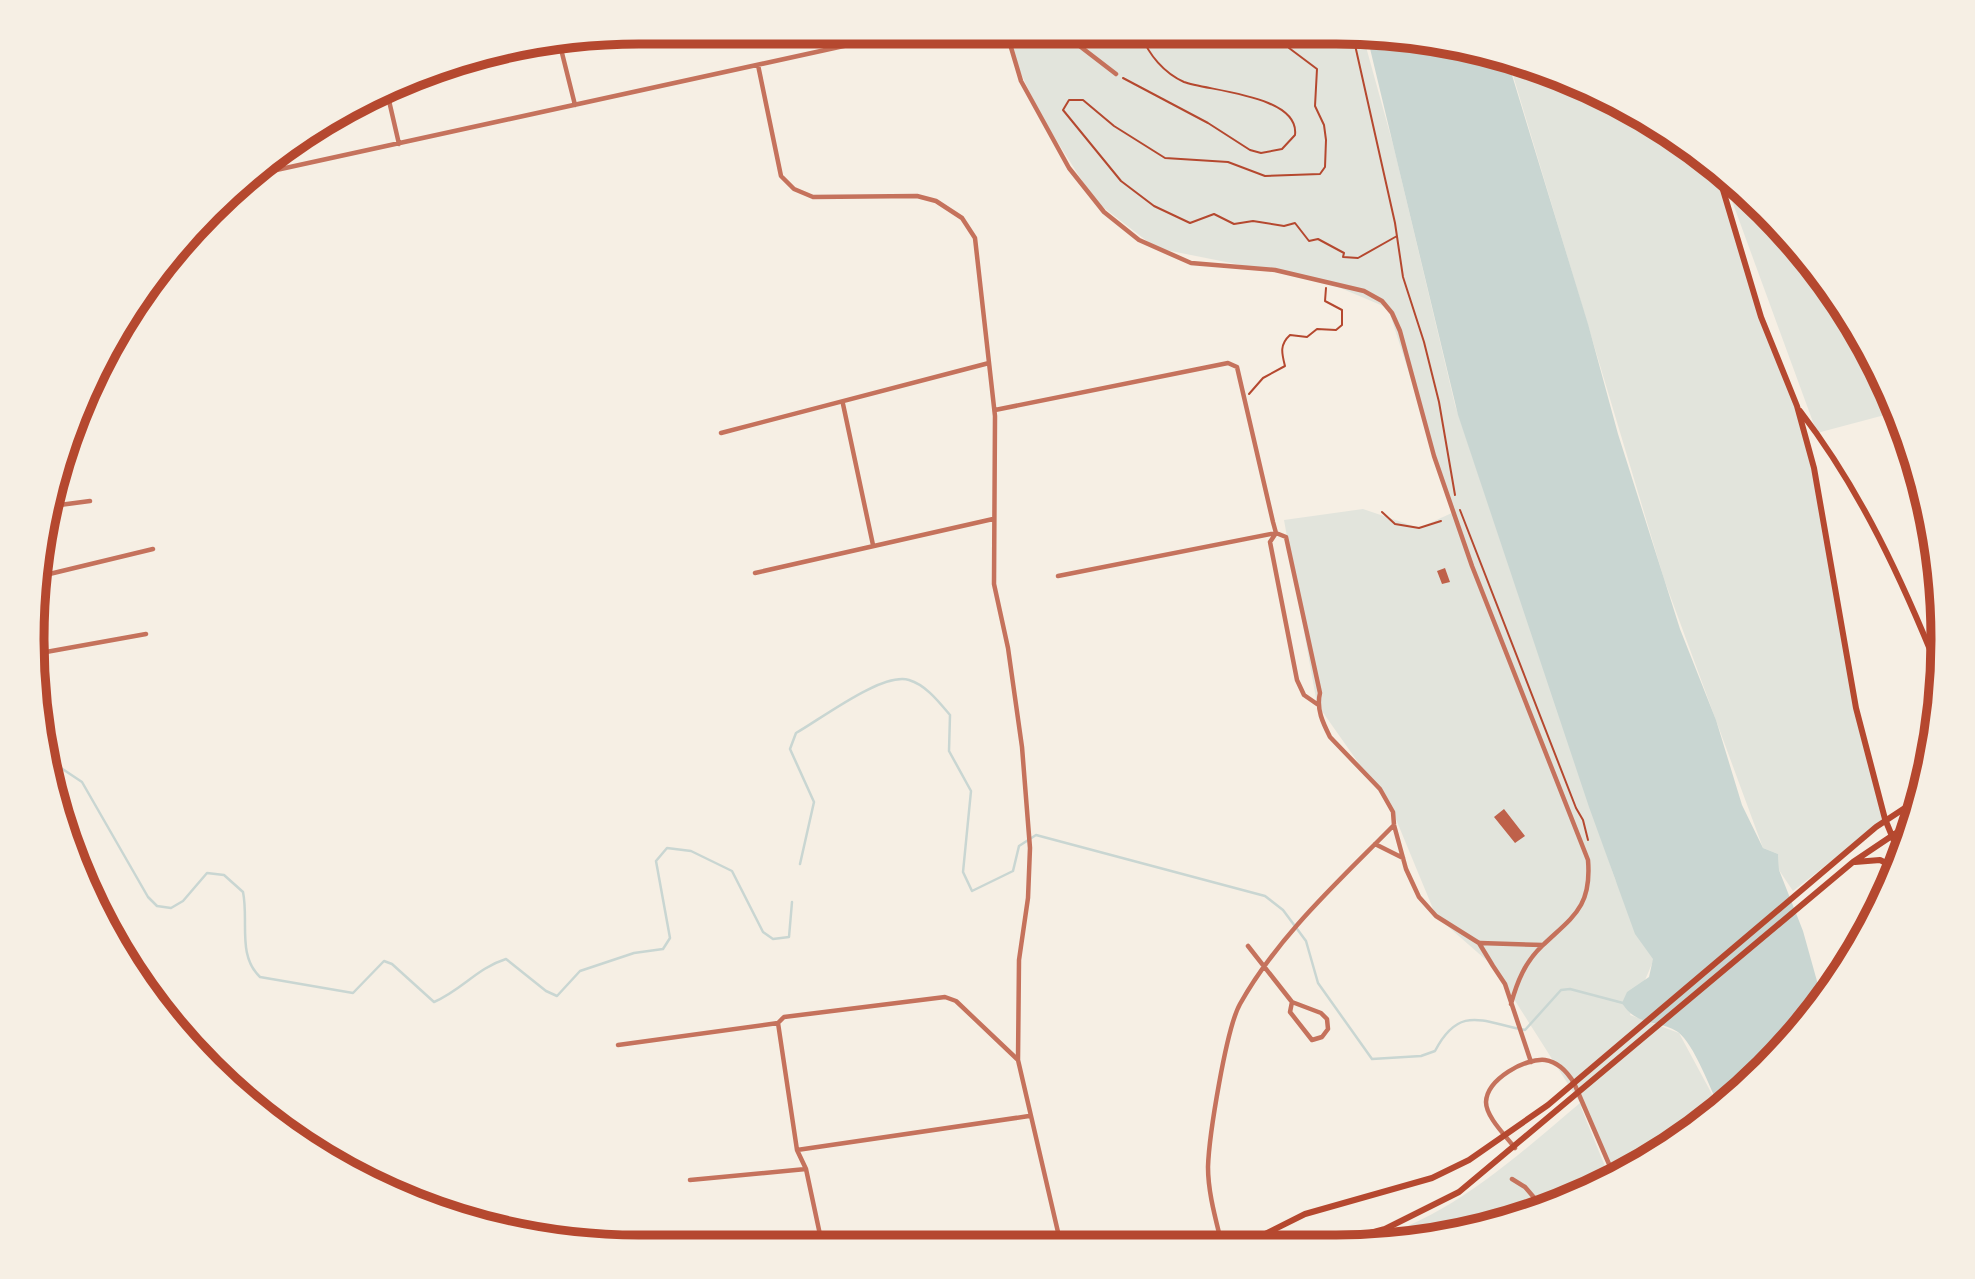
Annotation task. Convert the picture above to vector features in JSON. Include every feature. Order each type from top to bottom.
[{"type":"main road","points":[[1722,187],[1761,317],[1797,407],[1826,522],[1857,708],[1885,819],[1895,843]]},
{"type":"main road","points":[[1797,407],[1817,433],[1884,543],[1931,652]]},
{"type":"main road","points":[[1262,1235],[1305,1213],[1432,1178],[1469,1160],[1548,1105],[1885,819],[1908,805]]},
{"type":"main road","points":[[1366,1234],[1385,1229],[1433,1208],[1459,1192],[1515,1148],[1853,862],[1901,829]]},
{"type":"main road","points":[[1853,862],[1880,860],[1887,864]]},
{"type":"street","points":[[272,171],[852,44]]},
{"type":"street","points":[[1010,44],[1021,81],[1069,169],[1104,212],[1139,240],[1191,263],[1267,269],[1374,296],[1396,320],[1434,456],[1472,566],[1588,860],[1589,875],[1583,905],[1570,923],[1543,945],[1527,964],[1511,1004]]},
{"type":"street","points":[[1076,44],[1116,74]]},
{"type":"street","points":[[561,49],[575,105]]},
{"type":"street","points":[[758,65],[781,176],[794,189],[820,198],[926,198],[954,211],[975,238],[995,410],[994,584],[1008,648],[1022,747],[1030,848],[1028,898],[1019,960],[1018,1060],[1029,1116],[1059,1235]]},
{"type":"street","points":[[389,99],[398,144]]},
{"type":"street","points":[[721,433],[843,404],[989,363]]},
{"type":"street","points":[[995,410],[1228,363],[1240,371],[1276,533]]},
{"type":"street","points":[[843,404],[873,545]]},
{"type":"street","points":[[59,505],[90,501]]},
{"type":"street","points":[[755,573],[993,519]]},
{"type":"street","points":[[1276,533],[1269,542],[1297,680],[1304,695],[1317,704],[1331,737],[1380,789],[1393,812],[1403,858],[1419,897],[1436,916],[1479,943],[1504,984],[1531,1062]]},
{"type":"street","points":[[1058,576],[1276,533],[1286,537],[1320,693],[1317,704]]},
{"type":"street","points":[[48,574],[153,549]]},
{"type":"street","points":[[44,644],[46,652],[146,634]]},
{"type":"street","points":[[1220,1235],[1208,1168],[1233,1019],[1264,968],[1303,918],[1394,825]]},
{"type":"street","points":[[1375,844],[1403,858]]},
{"type":"street","points":[[1479,943],[1543,945]]},
{"type":"street","points":[[1248,946],[1292,1002],[1321,1013],[1327,1019],[1328,1029],[1322,1037],[1312,1040],[1304,1033],[1290,1012],[1292,1002]]},
{"type":"street","points":[[618,1045],[778,1023],[784,1017],[950,998],[1018,1060]]},
{"type":"street","points":[[778,1023],[797,1150],[806,1169],[820,1235]]},
{"type":"street","points":[[1515,1148],[1488,1112],[1486,1101],[1490,1091],[1507,1073],[1531,1062],[1545,1060],[1566,1071],[1583,1100],[1611,1167]]},
{"type":"street","points":[[797,1150],[1029,1116]]},
{"type":"street","points":[[690,1180],[806,1169]]},
{"type":"street","points":[[1511,1179],[1525,1187],[1536,1200]]},
{"type":"path","points":[[1116,74],[1250,150],[1274,152],[1289,144],[1296,129],[1283,112],[1242,93],[1198,86],[1178,79],[1157,62],[1146,44]]},
{"type":"path","points":[[1288,44],[1289,48],[1317,69],[1315,106],[1324,125],[1326,140],[1325,167],[1320,174],[1265,176],[1228,162],[1165,158],[1114,126],[1083,100],[1069,100],[1063,110],[1067,119],[1121,181],[1154,206],[1190,223],[1214,214],[1234,224],[1253,221],[1284,226],[1295,223],[1309,241],[1318,239],[1344,253],[1343,257],[1358,258],[1397,236]]},
{"type":"path","points":[[1355,44],[1397,236],[1403,277],[1424,342],[1439,402],[1455,500]]},
{"type":"path","points":[[1245,396],[1254,392],[1263,378],[1285,366],[1281,351],[1290,335],[1307,337],[1317,329],[1336,330],[1342,325],[1342,310],[1325,301],[1326,282]]},
{"type":"path","points":[[1460,510],[1583,820],[1588,841],[1586,844]]},
{"type":"path","points":[[1382,512],[1395,524],[1419,528],[1441,521]]},
{"type":"shaded area","points":[[1365,45],[1394,148],[1455,405],[1615,879],[1654,959],[1630,1015],[1679,1033],[1714,1098],[1666,1135],[1611,1167],[1592,1122],[1580,1105],[1606,1170],[1599,1174],[1527,1204],[1490,1215],[1452,1224],[1391,1232],[1442,1209],[1471,1190],[1527,1148],[1580,1103],[1493,966],[1436,916],[1393,812],[1317,704],[1284,520],[1363,509],[1419,528],[1454,512],[1388,308],[1326,282],[1156,248],[1095,201],[1041,116],[1008,46]]},
{"type":"shaded area","points":[[1369,45],[1452,55],[1510,70],[1588,324],[1618,434],[1680,629],[1716,720],[1742,805],[1763,848],[1778,854],[1779,870],[1803,931],[1819,987],[1757,1061],[1715,1098],[1684,1038],[1670,1028],[1634,1016],[1622,1003],[1627,992],[1649,977],[1653,959],[1635,934],[1589,807],[1458,415]]},
{"type":"shaded area","points":[[1512,70],[1563,89],[1633,124],[1666,144],[1727,191],[1747,270],[1797,406],[1830,552],[1854,694],[1885,819],[1793,891],[1779,870],[1778,854],[1763,848],[1664,579]]},
{"type":"shaded area","points":[[1729,193],[1783,247],[1831,309],[1870,376],[1887,414],[1817,433]]},
{"type":"building","points":[[1445,568],[1450,582],[1442,584],[1437,571]]},
{"type":"building","points":[[1504,809],[1525,836],[1515,843],[1494,817]]},
{"type":"waterway","points":[[800,864],[814,802],[790,749],[796,733],[868,690],[897,679],[909,680],[927,690],[950,715],[949,751],[971,791],[963,872],[972,891],[1013,871],[1019,846],[1036,835],[1265,896],[1283,910],[1306,941],[1318,983],[1372,1059],[1421,1056],[1435,1051],[1444,1036],[1464,1021],[1485,1021],[1525,1030],[1561,990],[1570,989],[1623,1003]]},
{"type":"waterway","points":[[57,766],[82,782],[148,897],[157,906],[171,908],[183,901],[207,873],[224,875],[243,892],[248,959],[260,977],[353,993],[384,961],[392,964],[434,1002],[486,968],[506,959],[546,991],[557,996],[580,971],[634,953],[663,949],[670,938],[656,861],[667,848],[691,851],[732,871],[763,932],[773,939],[789,937],[792,902]]}]
